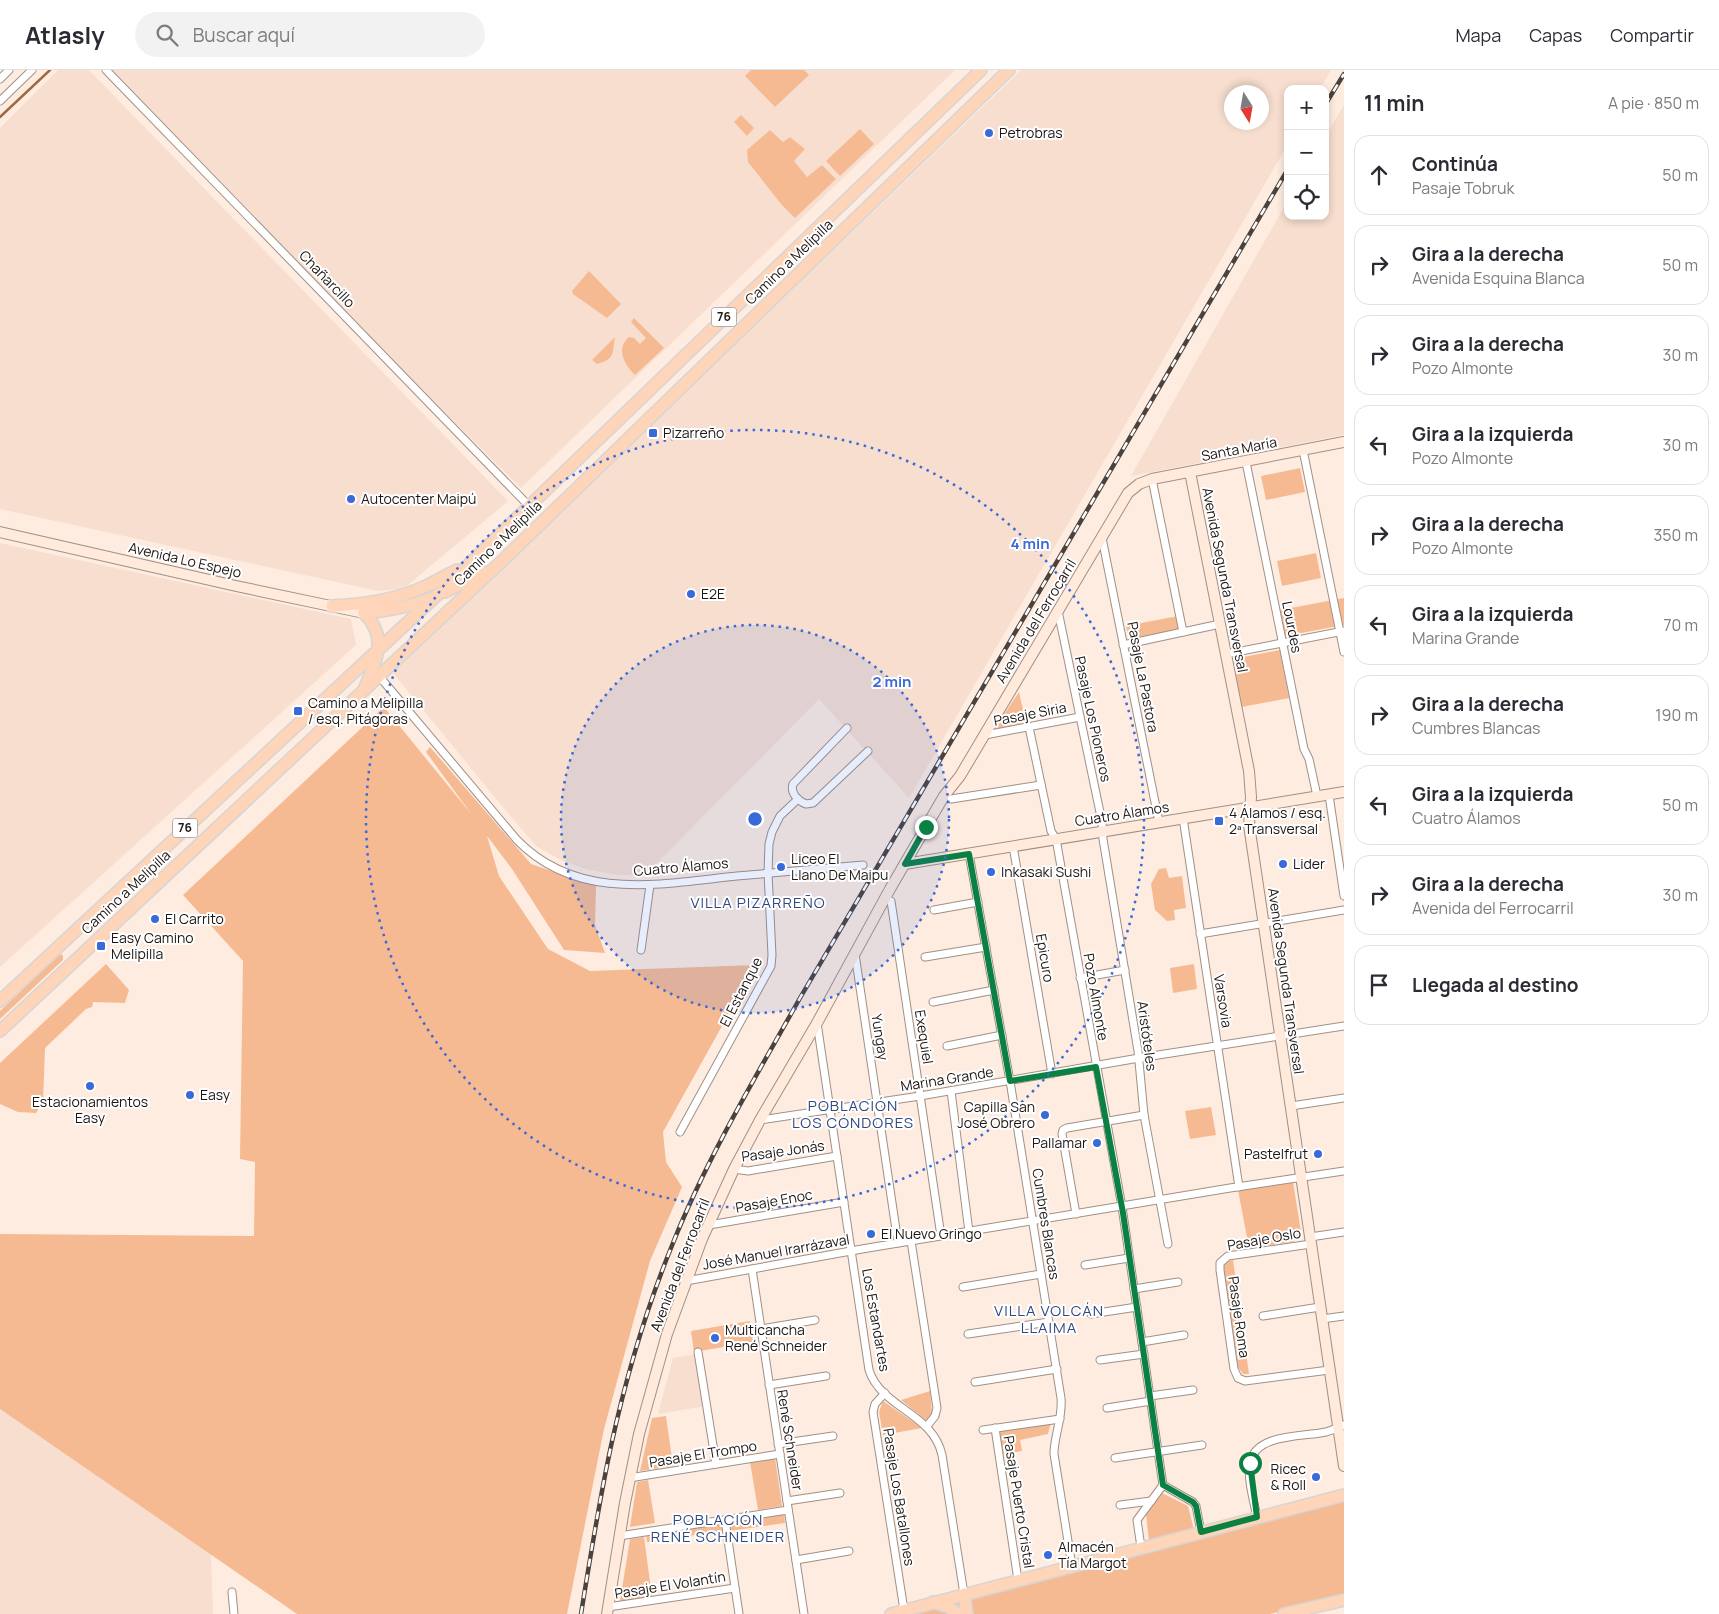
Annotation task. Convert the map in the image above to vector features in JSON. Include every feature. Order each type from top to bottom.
[{"type":"main road","name":"Camino a Melipilla","points":[[0,1001],[296,724],[435,597],[981,70]]},
{"type":"main road","name":"Camino a Melipilla","points":[[0,1031],[503,560],[1009,70]]},
{"type":"main road","points":[[798,245],[812,260]]},
{"type":"main road","points":[[364,613],[406,607],[435,597],[503,560]]},
{"type":"main road","points":[[332,606],[367,603],[393,598],[425,586],[468,565]]},
{"type":"main road","points":[[347,609],[359,618],[367,629],[375,653]]},
{"type":"main road","points":[[364,613],[375,627],[378,638],[364,690]]},
{"type":"main road","points":[[296,724],[305,728],[309,733],[310,740]]},
{"type":"main road","points":[[63,943],[74,950],[78,958]]},
{"type":"main road","points":[[895,1612],[1344,1495]]},
{"type":"main road","points":[[964,1594],[967,1614]]},
{"type":"main road","points":[[1284,1614],[1344,1600]]},
{"type":"main road","points":[[933,1602],[948,1606],[958,1614]]},
{"type":"street","points":[[0,79],[10,70]]},
{"type":"street","points":[[0,102],[32,70]]},
{"type":"street","name":"Chañarcillo","points":[[106,70],[529,506]]},
{"type":"street","name":"Santa María","points":[[1139,484],[1152,479],[1344,442]]},
{"type":"street","points":[[1303,450],[1342,631],[1344,652]]},
{"type":"street","name":"Lourdes","points":[[1246,462],[1304,749],[1309,759],[1317,796]]},
{"type":"street","name":"Avenida Segunda Transversal","points":[[1190,472],[1249,771],[1249,824],[1329,1370],[1341,1426],[1344,1466]]},
{"type":"street","points":[[1152,479],[1183,632]]},
{"type":"street","name":"Avenida del Ferrocarril","points":[[855,954],[868,939],[891,901],[944,796],[960,776],[985,735],[1128,493],[1139,484]]},
{"type":"street","name":"Avenida Lo Espejo","points":[[0,532],[364,613]]},
{"type":"street","name":"Pasaje La Pastora","points":[[1102,537],[1159,822]]},
{"type":"street","name":"Pasaje Los Pioneros","points":[[1058,611],[1102,822],[1102,832]]},
{"type":"street","points":[[1123,645],[1220,624]]},
{"type":"street","points":[[1226,654],[1342,631]]},
{"type":"street","name":"Cuatro Álamos","points":[[379,676],[507,828],[534,856],[555,868],[582,878],[610,884],[650,885],[863,865]]},
{"type":"street","name":"Pasaje Siria","points":[[985,735],[1080,717]]},
{"type":"street","name":"Pozo Almonte","points":[[1029,727],[1051,831],[1056,839],[1122,1206],[1163,1485]]},
{"type":"street","points":[[847,728],[793,784],[792,791],[798,799],[806,804],[813,803],[868,750]]},
{"type":"street","name":"Avenida del Ferrocarril","points":[[607,1611],[629,1478],[654,1378],[686,1281],[709,1225],[734,1169],[760,1120],[817,1023],[869,926],[951,799],[960,776]]},
{"type":"street","points":[[951,799],[1041,784]]},
{"type":"street","name":"Cuatro Álamos","points":[[909,864],[1344,792]]},
{"type":"street","points":[[1329,795],[1344,896]]},
{"type":"street","name":"El Estanque","points":[[680,1132],[771,966],[769,844],[772,832],[780,816],[798,799]]},
{"type":"street","name":"Varsovia","points":[[1183,818],[1238,1187]]},
{"type":"street","name":"Aristóteles","points":[[1102,832],[1139,1058],[1144,1114],[1168,1244]]},
{"type":"street","name":"Epicuro","points":[[1013,846],[1052,1074]]},
{"type":"street","name":"Cumbres Blancas","points":[[969,854],[1010,1081],[1062,1404],[1054,1454],[1072,1566]]},
{"type":"street","points":[[641,950],[650,885]]},
{"type":"street","name":"Exequiel","points":[[891,901],[941,1236]]},
{"type":"street","points":[[934,910],[978,902]]},
{"type":"street","points":[[1200,934],[1344,910]]},
{"type":"street","points":[[925,957],[986,946]]},
{"type":"street","name":"Yungay","points":[[855,954],[898,1243]]},
{"type":"street","points":[[1080,978],[1125,970]]},
{"type":"street","points":[[932,1002],[994,990]]},
{"type":"street","name":"Los Estandartes","points":[[817,1023],[870,1370],[876,1385],[927,1426],[937,1440],[941,1450],[964,1594]]},
{"type":"street","name":"Marina Grande","points":[[760,1120],[920,1096],[1096,1067],[1139,1058],[1344,1026]]},
{"type":"street","points":[[947,1046],[1002,1035]]},
{"type":"street","points":[[951,1091],[970,1232]]},
{"type":"street","points":[[1290,1106],[1344,1098]]},
{"type":"street","points":[[1076,1214],[1062,1134],[1063,1130],[1144,1114]]},
{"type":"street","name":"Pasaje Jonás","points":[[734,1169],[748,1171],[837,1156]]},
{"type":"street","name":"José Manuel Irarrázaval","points":[[686,1281],[898,1243],[1344,1171]]},
{"type":"street","name":"Pasaje Enoc","points":[[709,1225],[844,1202]]},
{"type":"street","name":"Pasaje Oslo","points":[[1222,1260],[1231,1255],[1344,1232]]},
{"type":"street","points":[[911,1241],[937,1408],[935,1416],[927,1426]]},
{"type":"street","points":[[1085,1265],[1130,1258]]},
{"type":"street","name":"Pasaje Roma","points":[[1222,1260],[1220,1270],[1234,1369],[1238,1378],[1249,1381],[1329,1370]]},
{"type":"street","name":"René Schneider","points":[[752,1269],[804,1614]]},
{"type":"street","points":[[963,1287],[1042,1274]]},
{"type":"street","points":[[1134,1289],[1178,1282]]},
{"type":"street","points":[[1091,1314],[1137,1307]]},
{"type":"street","points":[[1263,1316],[1320,1307]]},
{"type":"street","points":[[1322,1319],[1344,1316]]},
{"type":"street","points":[[761,1329],[815,1320]]},
{"type":"street","points":[[968,1334],[1049,1322]]},
{"type":"street","points":[[1142,1342],[1184,1336]]},
{"type":"street","points":[[698,1352],[716,1464]]},
{"type":"street","points":[[1100,1360],[1144,1354]]},
{"type":"street","points":[[975,1382],[1056,1369]]},
{"type":"street","points":[[769,1385],[826,1376]]},
{"type":"street","points":[[1107,1408],[1193,1390]]},
{"type":"street","name":"Pasaje Los Batallones","points":[[885,1393],[874,1406],[873,1412],[895,1612]]},
{"type":"street","points":[[983,1430],[1060,1419]]},
{"type":"street","points":[[1257,1517],[1249,1467],[1256,1451],[1264,1445],[1279,1439],[1326,1432],[1341,1426]]},
{"type":"street","name":"Pasaje Puerto Cristal","points":[[995,1428],[1018,1580]]},
{"type":"street","points":[[778,1444],[833,1436]]},
{"type":"street","points":[[1115,1458],[1202,1445]]},
{"type":"street","name":"Pasaje El Trompo","points":[[629,1478],[780,1454]]},
{"type":"street","points":[[1141,1548],[1136,1521],[1163,1485],[1193,1502],[1196,1506],[1201,1532]]},
{"type":"street","points":[[787,1501],[840,1494]]},
{"type":"street","points":[[1120,1505],[1151,1500]]},
{"type":"street","points":[[619,1536],[788,1510]]},
{"type":"street","points":[[725,1520],[739,1614]]},
{"type":"street","points":[[796,1560],[849,1552]]},
{"type":"street","name":"Pasaje El Volantín","points":[[607,1611],[735,1588]]},
{"type":"street","points":[[232,1592],[234,1614]]},
{"type":"shaded area","points":[[58,70],[89,70],[508,501],[408,585],[398,589],[378,591],[0,509],[0,128]]},
{"type":"shaded area","points":[[102,70],[955,70],[521,488]]},
{"type":"shaded area","points":[[751,70],[804,70],[809,75],[775,107],[745,76]]},
{"type":"shaded area","name":"Pizarreño","points":[[1021,70],[1331,70],[1322,85],[1284,85],[1284,151],[909,798],[819,699],[645,875],[618,875],[585,869],[561,860],[536,846],[393,673]]},
{"type":"shaded area","points":[[1344,105],[1344,435],[1131,476],[1284,207],[1284,220],[1329,220],[1329,130]]},
{"type":"shaded area","points":[[741,115],[754,128],[747,136],[734,122]]},
{"type":"shaded area","points":[[860,129],[874,144],[840,176],[826,161]]},
{"type":"shaded area","points":[[770,130],[783,142],[790,137],[805,149],[794,161],[807,177],[822,165],[836,179],[795,218],[781,204],[748,162],[747,150]]},
{"type":"shaded area","points":[[589,271],[621,304],[607,318],[573,294],[572,291]]},
{"type":"shaded area","points":[[634,318],[664,348],[635,375],[625,362],[622,352],[625,342],[629,337],[634,338],[640,344],[646,338],[631,322]]},
{"type":"shaded area","points":[[615,337],[612,355],[607,360],[597,364],[592,360]]},
{"type":"shaded area","points":[[1300,468],[1305,492],[1266,500],[1261,476]]},
{"type":"shaded area","points":[[0,543],[351,619],[356,645],[0,967]]},
{"type":"shaded area","points":[[1316,553],[1321,578],[1282,586],[1277,561]]},
{"type":"shaded area","points":[[1344,598],[1344,625],[1285,636],[1280,610]]},
{"type":"shaded area","points":[[1178,616],[1180,629],[1129,639],[1126,626]]},
{"type":"shaded area","points":[[1280,650],[1289,698],[1242,707],[1233,659]]},
{"type":"shaded area","points":[[1019,692],[1026,723],[994,729]]},
{"type":"shaded area","points":[[384,707],[472,815],[426,752],[430,747],[531,864],[596,886],[595,925],[605,953],[564,950],[512,869],[487,836],[499,876],[548,949],[590,971],[756,965],[663,1132],[666,1162],[682,1187],[650,1261],[604,1429],[567,1614],[297,1614],[0,1409],[0,1234],[254,1236],[255,1162],[240,1159],[243,961],[183,895]]},
{"type":"shaded area","points":[[1166,868],[1169,878],[1182,876],[1186,908],[1174,910],[1175,920],[1167,921],[1155,910],[1151,884],[1159,869]]},
{"type":"shaded area","points":[[60,954],[63,955],[63,960],[0,1019],[0,1011]]},
{"type":"shaded area","points":[[106,964],[129,990],[125,1003],[93,1002],[92,1007],[86,1009],[45,1048],[43,1102],[36,1113],[18,1112],[0,1104],[0,1063]]},
{"type":"shaded area","points":[[1194,964],[1197,989],[1173,993],[1170,968]]},
{"type":"shaded area","points":[[1211,1107],[1216,1135],[1190,1139],[1185,1111]]},
{"type":"shaded area","points":[[1293,1182],[1301,1232],[1293,1242],[1249,1248],[1238,1190]]},
{"type":"shaded area","points":[[1233,1260],[1249,1374],[1243,1374],[1238,1367],[1223,1269],[1226,1261]]},
{"type":"shaded area","name":"Multicancha René Schneider","points":[[750,1321],[753,1342],[694,1352],[691,1331]]},
{"type":"shaded area","points":[[697,1354],[705,1406],[658,1414],[673,1358]]},
{"type":"shaded area","points":[[930,1391],[932,1413],[927,1421],[901,1400]]},
{"type":"shaded area","points":[[883,1401],[922,1428],[883,1435],[879,1412]]},
{"type":"shaded area","points":[[0,1409],[211,1554],[213,1614],[0,1614]]},
{"type":"shaded area","points":[[666,1416],[673,1466],[640,1471],[652,1418]]},
{"type":"shaded area","points":[[1051,1422],[1048,1434],[1020,1440],[1022,1451],[1003,1454],[999,1431]]},
{"type":"shaded area","points":[[775,1458],[782,1506],[758,1510],[750,1462]]},
{"type":"shaded area","points":[[648,1480],[655,1523],[630,1527],[637,1482]]},
{"type":"shaded area","points":[[1162,1493],[1188,1506],[1194,1530],[1149,1541],[1146,1514]]},
{"type":"shaded area","points":[[1344,1499],[1344,1597],[1270,1614],[907,1614]]},
{"type":"shaded area","points":[[784,1514],[785,1523],[730,1531],[729,1523]]},
{"type":"shaded area","points":[[721,1522],[722,1531],[647,1542],[646,1533]]},
{"type":"shaded area","points":[[644,1537],[652,1597],[620,1601],[630,1539]]},
{"type":"waterway","points":[[0,117],[50,70]]},
{"type":"railway","points":[[1329,98],[1344,74]]},
{"type":"railway","points":[[581,1614],[607,1467],[630,1369],[645,1318],[663,1268],[686,1211],[716,1149],[800,998],[1284,175]]},
{"type":"place","name":"Petrobras","points":[[989,133]]},
{"type":"place","name":"Pizarreño","points":[[653,433]]},
{"type":"place","name":"Autocenter Maipú","points":[[351,499]]},
{"type":"place","name":"E2E","points":[[691,594]]},
{"type":"place","name":"Camino a Melipilla / esq. Pitágoras","points":[[298,711]]},
{"type":"place","name":"4 Álamos / esq. 2ª Transversal","points":[[1219,821]]},
{"type":"place","name":"Lider","points":[[1283,864]]},
{"type":"place","name":"Liceo El Llano De Maipu","points":[[781,867]]},
{"type":"place","name":"Inkasaki Sushi","points":[[991,872]]},
{"type":"place","name":"El Carrito","points":[[155,919]]},
{"type":"place","name":"Easy Camino Melipilla","points":[[101,946]]},
{"type":"place","name":"Estacionamientos Easy","points":[[90,1086]]},
{"type":"place","name":"Easy","points":[[190,1095]]},
{"type":"place","name":"Capilla San José Obrero","points":[[1045,1115]]},
{"type":"place","name":"Pallamar","points":[[1097,1143]]},
{"type":"place","name":"Pastelfrut","points":[[1318,1154]]},
{"type":"place","name":"El Nuevo Gringo","points":[[871,1234]]},
{"type":"place","name":"Multicancha René Schneider","points":[[715,1338]]},
{"type":"place","name":"Ricec & Roll","points":[[1316,1477]]},
{"type":"place","name":"Almacén Tía Margot","points":[[1048,1555]]},
{"type":"district","name":"VILLA PIZARREÑO","points":[[758,903]]},
{"type":"district","name":"POBLACIÓN LOS CÓNDORES","points":[[853,1114]]},
{"type":"district","name":"VILLA VOLCÁN LLAIMA","points":[[1049,1320]]},
{"type":"district","name":"POBLACIÓN RENÉ SCHNEIDER","points":[[718,1528]]},
{"type":"route","points":[[926,827],[905,864],[969,854],[1010,1081],[1096,1067],[1123,1213],[1163,1485],[1193,1502],[1196,1506],[1201,1532],[1257,1517],[1250,1463]]}]
